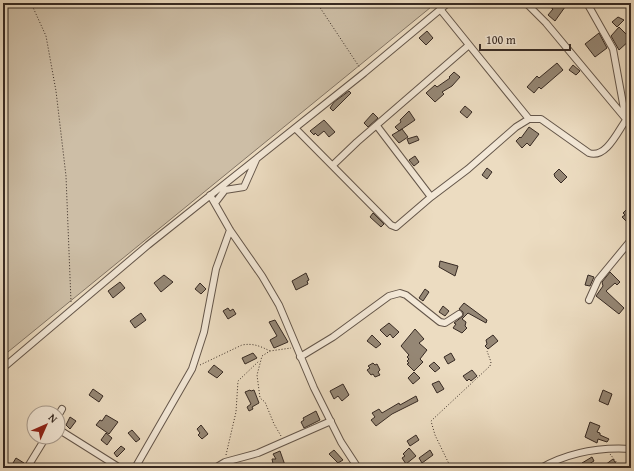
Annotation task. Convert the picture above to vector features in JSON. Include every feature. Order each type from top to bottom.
[{"type":"street","points":[[3,368],[148,245],[364,73],[448,3]]},
{"type":"street","points":[[526,3],[546,23],[631,125]]},
{"type":"street","points":[[295,128],[391,225],[396,227],[431,196],[468,169],[516,127],[529,119],[542,119],[574,143],[594,155],[605,150],[626,120],[613,49],[587,3]]},
{"type":"street","points":[[440,10],[529,119]]},
{"type":"street","points":[[333,165],[469,46]]},
{"type":"street","points":[[377,126],[431,196]]},
{"type":"street","points":[[215,203],[225,190],[244,187],[257,158]]},
{"type":"street","points":[[210,195],[230,230],[270,288],[287,324],[295,348],[341,442],[358,468]]},
{"type":"street","points":[[135,468],[192,369],[204,332],[216,269],[230,230]]},
{"type":"street","points":[[588,300],[598,280],[631,240]]},
{"type":"street","points":[[300,357],[333,338],[389,296],[400,293],[406,295],[440,322],[445,323],[459,314]]},
{"type":"street","points":[[215,468],[225,462],[258,453],[284,440],[331,421]]},
{"type":"street","points":[[66,435],[110,465],[120,468]]},
{"type":"street","points":[[27,468],[41,445]]},
{"type":"street","points":[[542,468],[568,455],[607,450],[631,449]]},
{"type":"path","points":[[31,3],[46,36],[56,91],[66,176],[71,311]]},
{"type":"path","points":[[317,3],[364,73]]},
{"type":"path","points":[[192,369],[242,345],[256,345],[270,351]]},
{"type":"path","points":[[225,462],[236,412],[238,381],[260,360],[262,356],[270,351],[295,348]]},
{"type":"path","points":[[451,468],[435,435],[431,421],[491,365],[487,351]]},
{"type":"path","points":[[260,360],[257,375],[259,394],[261,399],[266,403],[274,424],[284,440]]},
{"type":"path","points":[[607,450],[621,468]]},
{"type":"shaded area","points":[[3,3],[436,3],[3,356]]},
{"type":"building","points":[[553,3],[561,3],[565,7],[555,21],[548,15],[553,9],[549,6]]},
{"type":"building","points":[[618,17],[624,20],[617,27],[612,22]]},
{"type":"building","points":[[619,27],[631,39],[619,50],[611,36]]},
{"type":"building","points":[[427,31],[433,38],[426,45],[419,38]]},
{"type":"building","points":[[599,33],[607,48],[595,57],[585,44]]},
{"type":"building","points":[[557,63],[563,70],[541,89],[539,87],[534,93],[527,87],[537,76],[539,78]]},
{"type":"building","points":[[573,65],[580,71],[576,75],[569,70]]},
{"type":"building","points":[[454,72],[460,77],[452,86],[442,92],[444,94],[435,102],[426,93],[435,85],[437,87],[450,78],[449,77]]},
{"type":"building","points":[[349,91],[351,93],[333,111],[330,108],[334,102]]},
{"type":"building","points":[[465,106],[472,112],[467,118],[460,112]]},
{"type":"building","points":[[409,111],[415,120],[399,131],[395,127],[401,122],[400,120]]},
{"type":"building","points":[[373,113],[378,118],[368,127],[364,123]]},
{"type":"building","points":[[324,120],[335,132],[329,137],[324,131],[318,136],[315,133],[314,135],[310,131]]},
{"type":"building","points":[[529,127],[539,134],[530,146],[527,143],[522,148],[516,141],[520,137],[521,138]]},
{"type":"building","points":[[402,129],[408,137],[399,143],[392,135]]},
{"type":"building","points":[[417,136],[419,140],[409,144],[407,139]]},
{"type":"building","points":[[415,156],[419,162],[414,166],[409,160]]},
{"type":"building","points":[[487,168],[492,172],[487,179],[482,175]]},
{"type":"building","points":[[559,169],[567,177],[561,183],[554,174]]},
{"type":"building","points":[[627,209],[628,211],[631,209],[631,226],[622,217],[625,215],[623,213]]},
{"type":"building","points":[[373,213],[384,224],[381,227],[370,217]]},
{"type":"building","points":[[440,261],[458,266],[455,276],[439,267]]},
{"type":"building","points":[[610,272],[620,282],[617,285],[615,283],[606,291],[624,308],[619,314],[596,296],[603,286],[602,282]]},
{"type":"building","points":[[306,273],[309,280],[307,281],[308,284],[296,290],[292,281]]},
{"type":"building","points":[[164,275],[173,282],[161,292],[154,283]]},
{"type":"building","points":[[588,275],[594,277],[590,286],[585,285]]},
{"type":"building","points":[[120,282],[125,288],[113,298],[108,291]]},
{"type":"building","points":[[200,283],[206,289],[201,294],[195,289]]},
{"type":"building","points":[[425,289],[429,292],[423,301],[419,298]]},
{"type":"building","points":[[464,303],[487,320],[486,323],[468,313],[462,319],[466,322],[465,326],[467,328],[462,333],[453,328],[456,324],[454,323],[463,316],[463,312],[459,309]]},
{"type":"building","points":[[443,306],[449,311],[445,316],[439,312]]},
{"type":"building","points":[[228,308],[230,311],[233,309],[236,314],[228,319],[223,311]]},
{"type":"building","points":[[141,313],[146,320],[135,328],[130,321]]},
{"type":"building","points":[[275,320],[288,342],[274,348],[270,340],[277,336],[269,322]]},
{"type":"building","points":[[389,323],[399,332],[393,338],[390,334],[387,337],[380,330]]},
{"type":"building","points":[[415,329],[424,339],[419,343],[427,350],[420,359],[423,362],[414,371],[407,364],[409,363],[407,361],[409,359],[407,357],[409,355],[401,346]]},
{"type":"building","points":[[372,335],[381,344],[376,348],[367,341]]},
{"type":"building","points":[[493,335],[498,341],[488,349],[485,346],[487,344],[486,340]]},
{"type":"building","points":[[253,353],[257,358],[245,364],[242,358]]},
{"type":"building","points":[[451,353],[455,360],[448,364],[444,357]]},
{"type":"building","points":[[434,362],[440,368],[435,372],[429,366]]},
{"type":"building","points":[[373,363],[375,365],[377,364],[380,370],[378,372],[380,375],[375,377],[367,370],[370,368],[368,366]]},
{"type":"building","points":[[214,365],[223,372],[217,378],[208,372]]},
{"type":"building","points":[[472,370],[477,376],[471,381],[469,379],[467,381],[463,376]]},
{"type":"building","points":[[414,372],[420,378],[413,384],[408,378]]},
{"type":"building","points":[[439,381],[444,389],[437,393],[432,384]]},
{"type":"building","points":[[343,384],[349,395],[342,401],[338,396],[334,399],[330,391]]},
{"type":"building","points":[[93,389],[103,396],[99,402],[89,395]]},
{"type":"building","points":[[254,390],[259,403],[252,407],[253,409],[249,411],[247,407],[251,404],[245,392]]},
{"type":"building","points":[[603,390],[612,394],[608,405],[599,401]]},
{"type":"building","points":[[416,396],[418,401],[392,414],[376,426],[371,420],[375,417],[372,413],[379,409],[382,413],[399,403],[400,405]]},
{"type":"building","points":[[316,411],[320,420],[304,428],[301,422],[304,420],[303,418]]},
{"type":"building","points":[[106,415],[118,422],[109,434],[96,425],[100,420],[102,421]]},
{"type":"building","points":[[70,417],[76,421],[70,429],[66,425]]},
{"type":"building","points":[[590,422],[600,426],[597,432],[609,439],[607,442],[598,439],[597,443],[585,437]]},
{"type":"building","points":[[201,425],[208,434],[202,439],[198,435],[200,433],[197,429]]},
{"type":"building","points":[[132,430],[140,439],[136,442],[128,433]]},
{"type":"building","points":[[106,433],[112,438],[107,445],[101,440]]},
{"type":"building","points":[[416,435],[419,440],[410,446],[407,441]]},
{"type":"building","points":[[121,446],[125,449],[117,457],[114,453]]},
{"type":"building","points":[[409,448],[416,456],[406,464],[402,458],[405,456],[403,454]]},
{"type":"building","points":[[334,450],[343,460],[338,463],[329,454]]},
{"type":"building","points":[[430,450],[433,455],[422,463],[419,458]]},
{"type":"building","points":[[280,451],[286,468],[274,468],[272,459],[276,459],[273,454]]},
{"type":"building","points":[[592,457],[594,461],[584,467],[582,463]]},
{"type":"building","points":[[16,458],[24,463],[21,468],[10,468]]},
{"type":"building","points":[[613,459],[619,468],[607,468],[605,465]]}]
